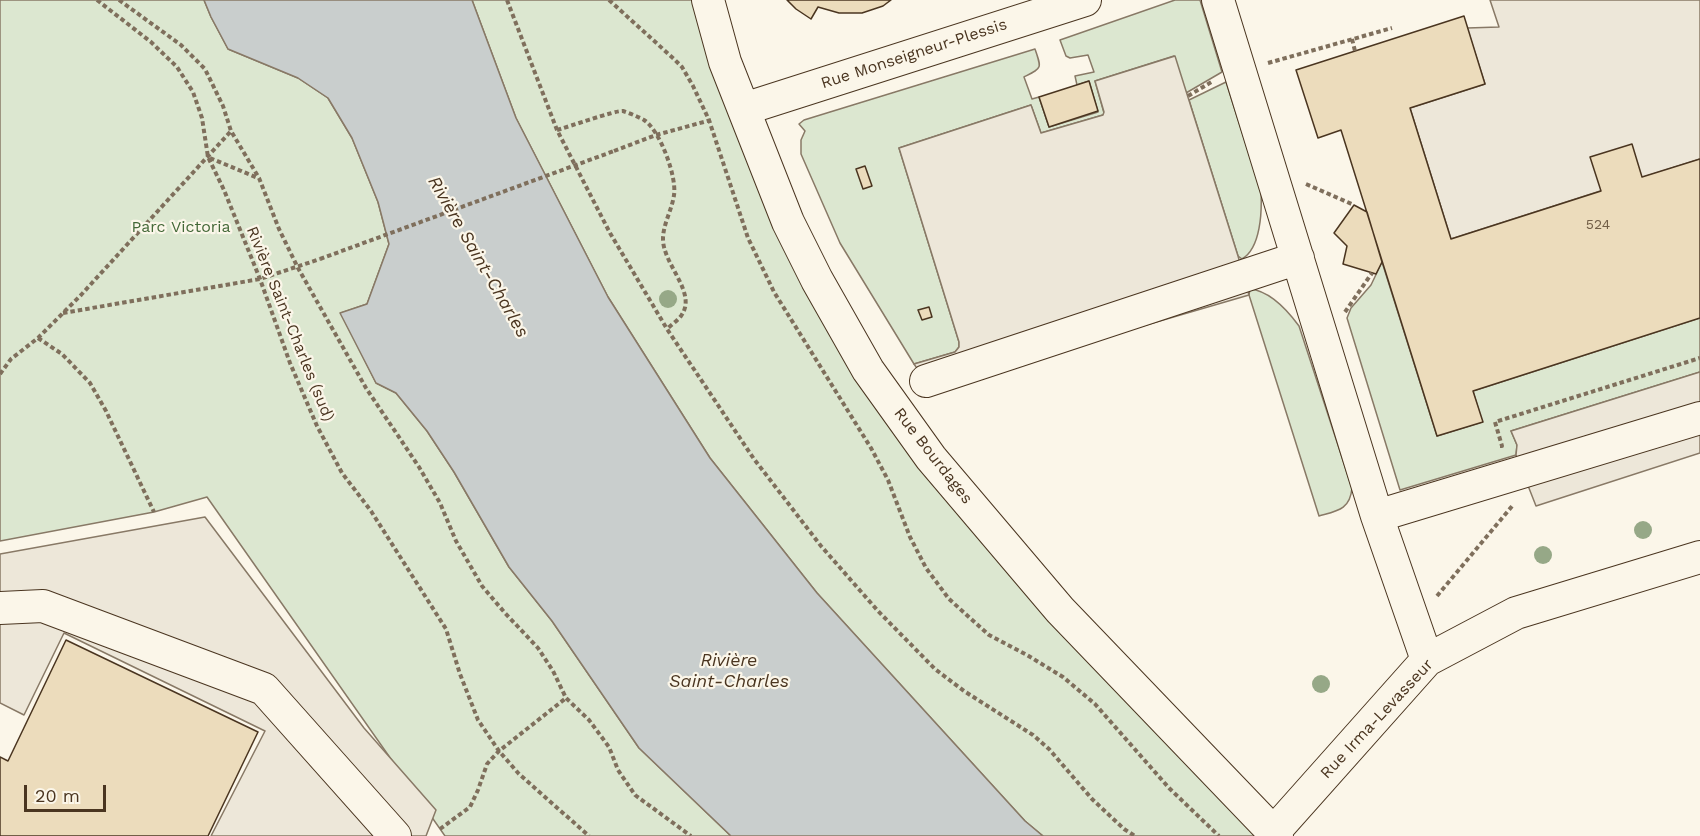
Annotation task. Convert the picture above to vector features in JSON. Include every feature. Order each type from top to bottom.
[{"type":"street","name":"Rue Bourdages","points":[[708,0],[725,62],[788,222],[817,280],[868,370],[931,458],[1060,609],[1275,834]]},
{"type":"street","name":"Rue Monseigneur-Plessis","points":[[744,109],[1085,0]]},
{"type":"street","points":[[1218,0],[1377,516],[1427,660]]},
{"type":"street","points":[[926,381],[1298,258]]},
{"type":"street","points":[[1377,516],[1700,418]]},
{"type":"street","name":"Rue Irma-Levasseur","points":[[1275,834],[1427,660],[1516,613],[1700,557]]},
{"type":"street","points":[[0,608],[43,606],[264,689],[395,836]]},
{"type":"path","name":"Rivière Saint-Charles (sud)","points":[[97,0],[151,42],[177,67],[193,92],[202,118],[208,157],[261,279],[290,363],[317,426],[342,473],[371,511],[446,629],[478,720],[499,751],[519,774],[589,836]]},
{"type":"path","points":[[119,0],[181,45],[206,69],[223,106],[231,131],[259,178],[279,229],[298,268],[366,388],[440,503],[456,541],[482,586],[538,648],[553,671],[566,698],[589,720],[609,747],[618,770],[635,795],[691,836]]},
{"type":"path","points":[[507,0],[557,130],[610,233],[667,329],[754,459],[821,546],[878,611],[935,669],[1041,742],[1092,799],[1124,829],[1135,836]]},
{"type":"path","points":[[63,313],[261,279],[298,268],[656,135],[709,120],[682,67],[609,0]]},
{"type":"path","points":[[1188,96],[1222,76],[1392,28]]},
{"type":"path","points":[[1352,39],[1355,51]]},
{"type":"path","points":[[557,130],[620,111],[646,121],[656,135],[669,160],[675,194],[664,230],[663,243],[686,296],[686,306],[681,316],[667,329]]},
{"type":"path","points":[[0,374],[11,359],[38,338],[63,313],[231,131]]},
{"type":"path","points":[[208,157],[259,178]]},
{"type":"path","points":[[1344,314],[1372,273]]},
{"type":"path","points":[[38,338],[62,354],[90,383],[106,411],[154,512]]},
{"type":"path","points":[[1491,449],[1502,446],[1495,422],[1700,358]]},
{"type":"path","points":[[1434,599],[1514,504]]},
{"type":"path","points":[[440,829],[470,807],[487,764],[499,751],[566,698]]},
{"type":"green space","name":"Parc Victoria","points":[[0,0],[204,0],[228,49],[298,78],[328,98],[352,138],[378,202],[389,244],[367,304],[341,313],[376,383],[396,393],[427,431],[454,472],[509,567],[552,621],[639,748],[731,836],[445,836],[207,497],[154,512],[0,541]]},
{"type":"green space","points":[[472,0],[708,0],[868,370],[1277,836],[1043,836],[1025,821],[817,593],[710,458],[608,297],[516,118]]},
{"type":"green space","points":[[1175,0],[1200,0],[1222,72],[1186,93],[1174,56],[1095,81],[1103,115],[1041,133],[1031,105],[899,148],[959,342],[959,347],[955,352],[914,364],[840,243],[801,154],[801,140],[805,131],[799,124],[804,120],[1035,49],[1039,67],[1024,77],[1032,99],[1039,97],[1049,127],[1098,112],[1089,81],[1077,85],[1075,76],[1094,72],[1088,55],[1070,58],[1066,56],[1060,40]]},
{"type":"green space","points":[[1226,82],[1261,191],[1257,238],[1248,254],[1242,259],[1238,256],[1189,100]]},
{"type":"green space","points":[[1382,262],[1437,436],[1482,422],[1473,391],[1700,318],[1700,372],[1511,431],[1517,445],[1516,455],[1400,490],[1347,318],[1351,308],[1371,285]]},
{"type":"green space","points":[[1250,289],[1271,298],[1284,308],[1299,326],[1352,488],[1349,501],[1337,511],[1319,516],[1249,295]]},
{"type":"shaded area","points":[[1490,0],[1700,0],[1700,159],[1451,239],[1410,108],[1485,84],[1467,28],[1499,27]]},
{"type":"shaded area","points":[[1175,56],[1249,295],[1098,339],[934,393],[914,364],[955,352],[959,347],[959,342],[899,148],[1031,105],[1041,133],[1103,115],[1095,81]]},
{"type":"shaded area","points":[[1700,372],[1700,453],[1536,506],[1516,455],[1517,445],[1511,431]]},
{"type":"shaded area","points":[[205,517],[364,728],[436,810],[426,836],[211,836],[265,731],[64,633],[24,715],[0,703],[0,554]]},
{"type":"water","name":"Rivière Saint-Charles","points":[[204,0],[472,0],[516,118],[608,297],[710,458],[817,593],[1025,821],[1043,836],[731,836],[639,748],[552,621],[509,567],[454,472],[427,431],[396,393],[376,383],[340,313],[367,304],[389,244],[378,202],[352,138],[328,98],[298,78],[228,49]]},
{"type":"building","points":[[787,0],[891,0],[883,6],[862,13],[839,13],[818,7],[811,19]]},
{"type":"building","points":[[1464,16],[1485,84],[1410,108],[1451,239],[1601,191],[1590,157],[1632,144],[1642,177],[1700,159],[1700,318],[1473,391],[1483,422],[1437,436],[1341,130],[1318,138],[1296,70]]},
{"type":"building","points":[[1089,81],[1098,111],[1049,127],[1039,97]]},
{"type":"building","points":[[865,166],[872,186],[863,189],[856,169]]},
{"type":"building","points":[[1354,205],[1367,212],[1382,262],[1376,274],[1343,264],[1347,246],[1334,233]]},
{"type":"building","points":[[929,307],[932,317],[922,320],[918,310]]},
{"type":"building","points":[[66,640],[258,732],[208,836],[0,836],[0,757],[8,761]]}]
